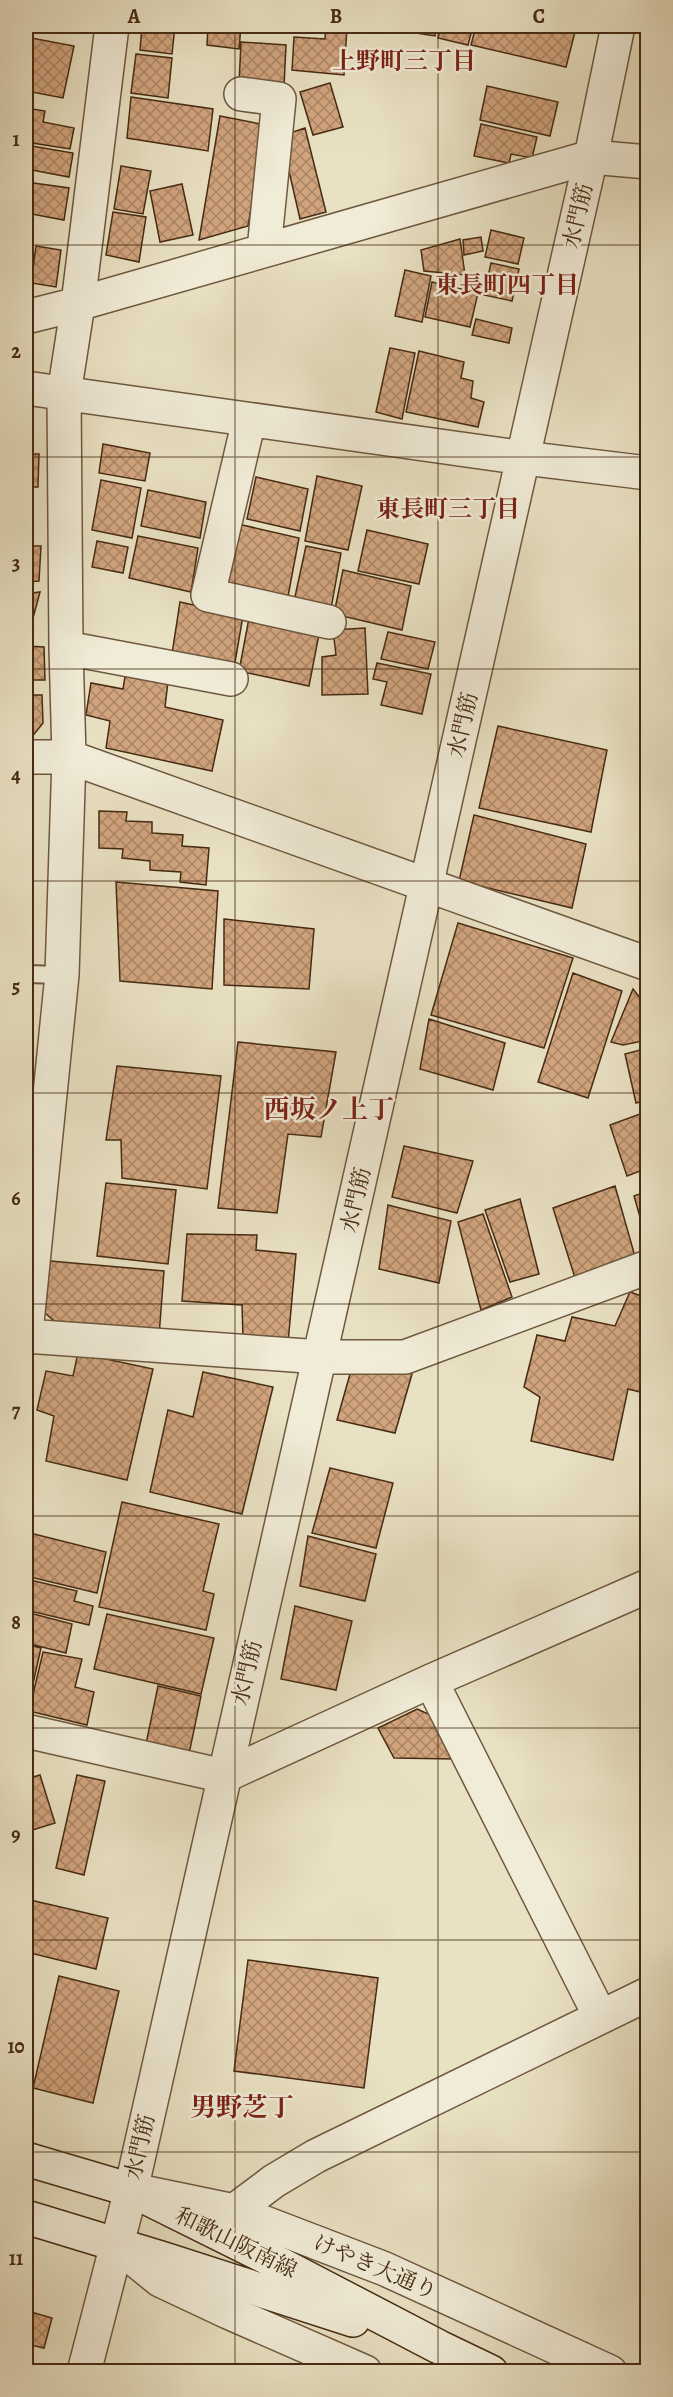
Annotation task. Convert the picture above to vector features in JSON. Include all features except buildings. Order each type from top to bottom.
[{"type":"street","points":[[112,26],[78,304],[64,394],[69,757],[62,975],[26,1334],[321,1357],[405,1357],[648,1267]]},
{"type":"street","name":"水門筋","points":[[84,2372],[131,2190],[321,1357],[524,458],[618,26]]},
{"type":"street","points":[[241,94],[279,99],[264,250]]},
{"type":"street","points":[[26,317],[591,157],[648,162]]},
{"type":"street","points":[[26,388],[524,458],[648,473]]},
{"type":"street","points":[[249,420],[208,595],[329,622]]},
{"type":"street","points":[[66,648],[231,679]]},
{"type":"street","points":[[26,757],[69,757],[648,964]]},
{"type":"street","points":[[26,1731],[224,1776],[431,1681],[648,1586]]},
{"type":"street","points":[[431,1681],[600,2016]]},
{"type":"street","points":[[234,2211],[274,2181],[316,2156],[648,1994]]},
{"type":"street","name":"和歌山阪南線","points":[[26,2160],[131,2190],[280,2264],[439,2348],[491,2372]]},
{"type":"street","name":"けやき大通り","points":[[131,2190],[234,2211],[385,2269],[610,2372]]},
{"type":"street","name":"和歌山阪南線","points":[[26,2217],[439,2348]]},
{"type":"street","points":[[117,2245],[160,2280],[365,2372]]},
{"type":"lane","points":[[26,974],[62,975]]},
{"type":"district","name":"上野町三丁目","points":[[404,61]]},
{"type":"district","name":"東長町四丁目","points":[[507,285]]},
{"type":"district","name":"東長町三丁目","points":[[448,509]]},
{"type":"district","name":"西坂ノ上丁","points":[[329,1109]]},
{"type":"district","name":"男野芝丁","points":[[242,2107]]}]
